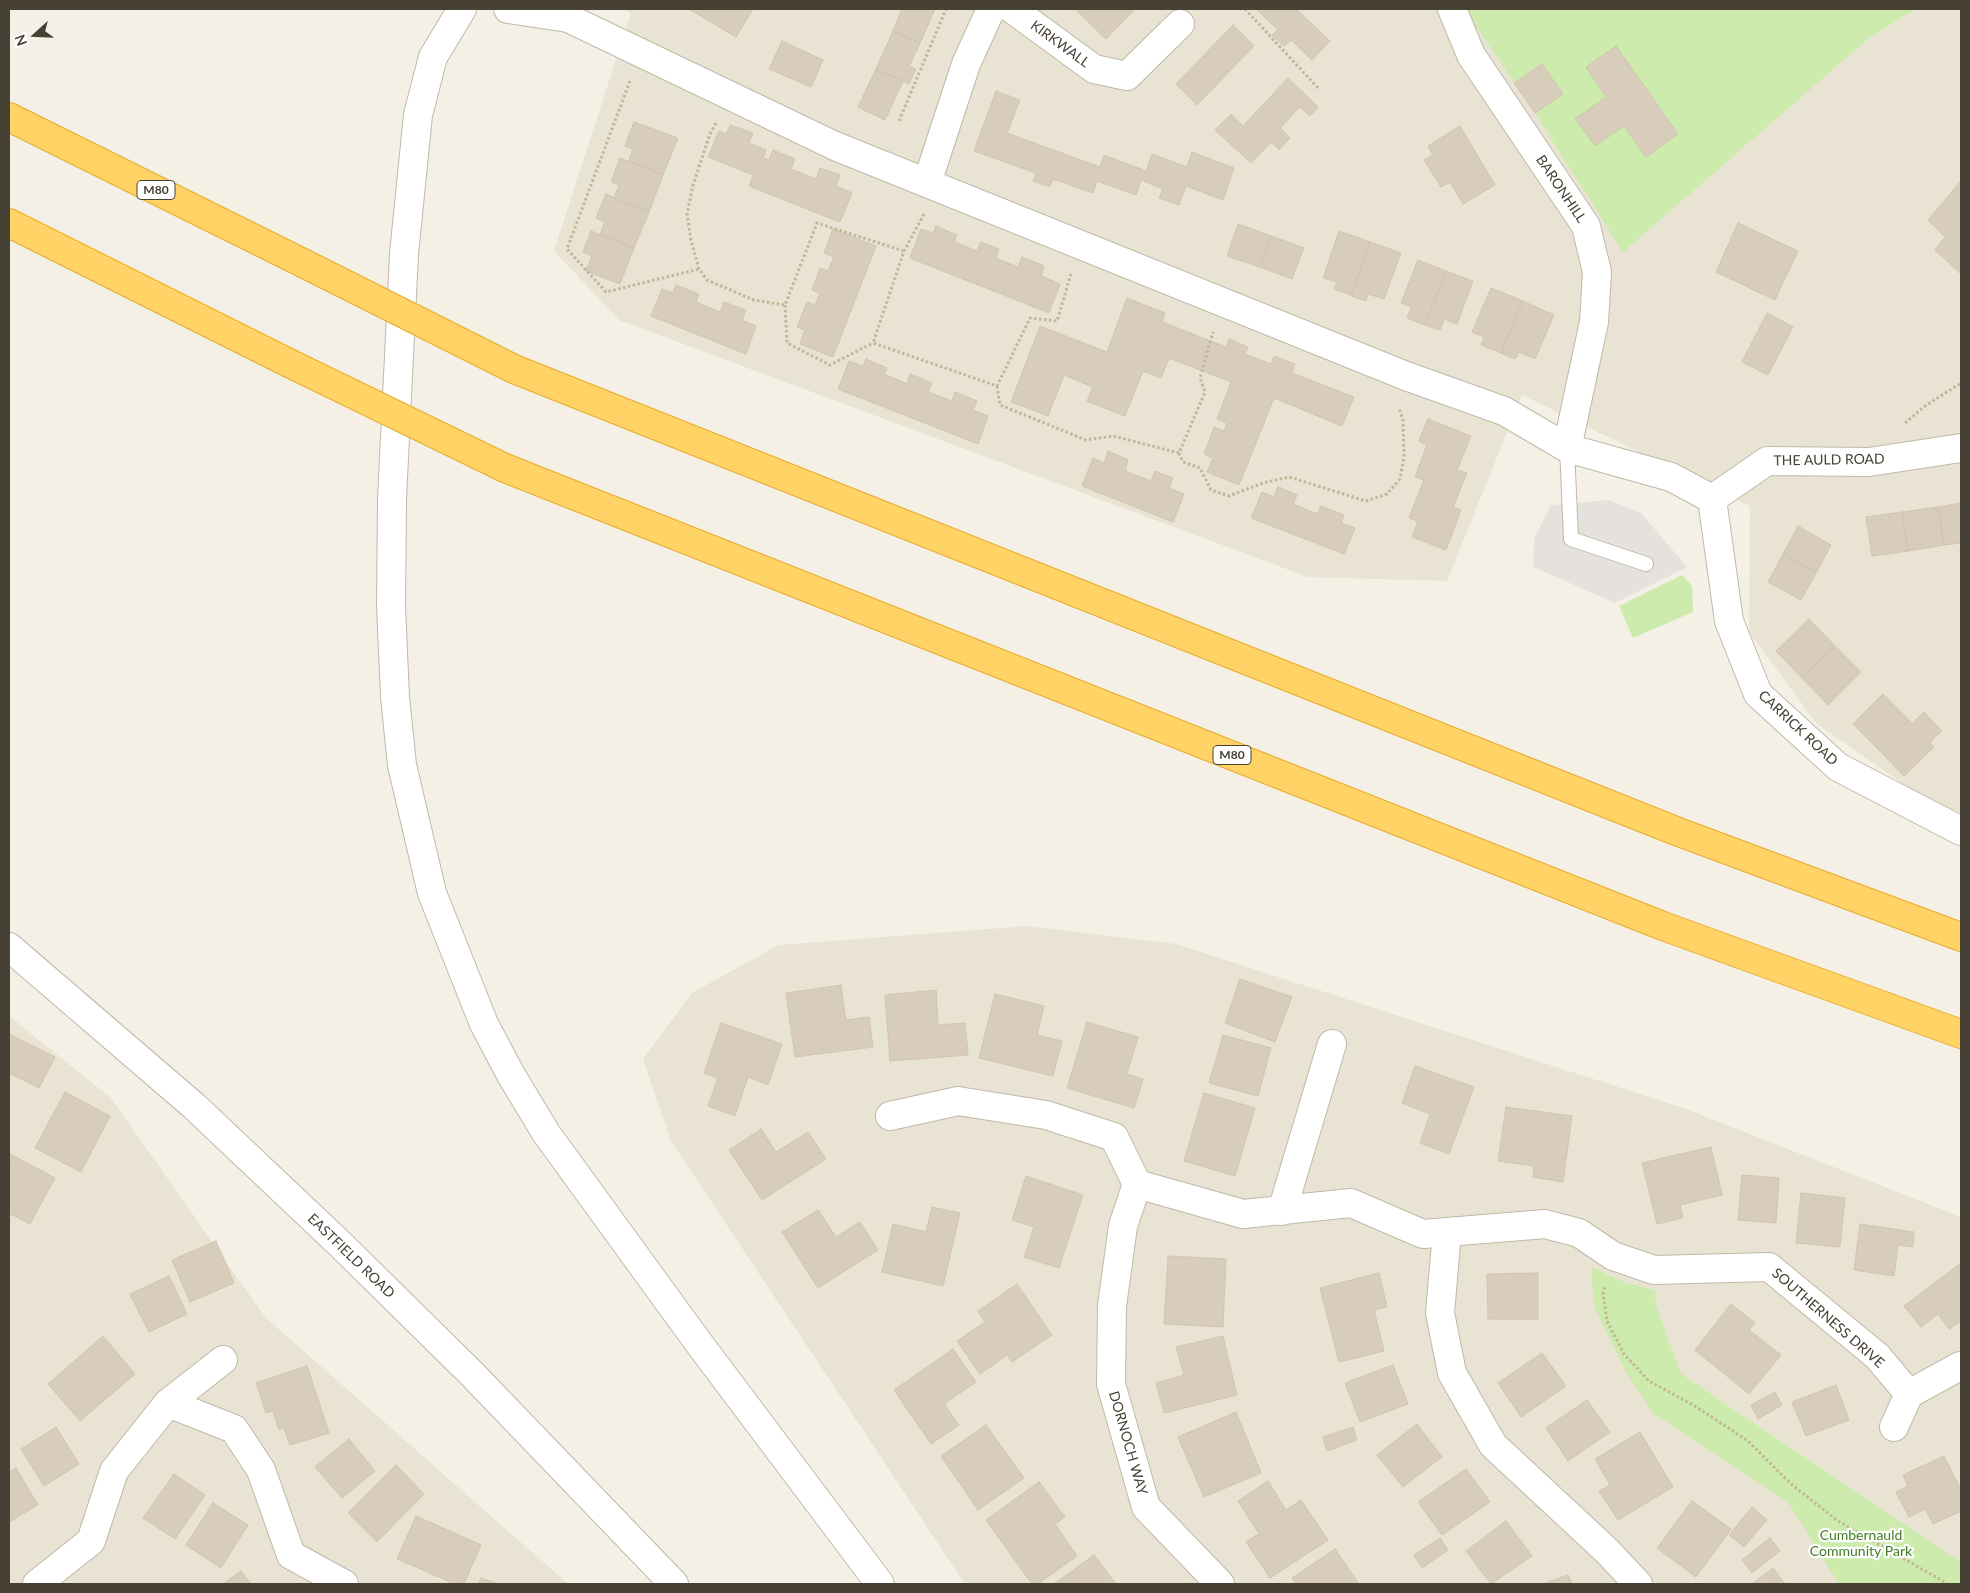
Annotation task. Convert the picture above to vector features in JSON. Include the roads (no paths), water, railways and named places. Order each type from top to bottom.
[{"type":"highway","name":"M80","points":[[9,117],[514,369],[1676,832],[1961,937]]},
{"type":"highway","name":"M80","points":[[9,223],[289,363],[506,468],[1664,926],[1961,1034]]},
{"type":"street","points":[[462,9],[433,57],[418,115],[404,254],[392,499],[391,606],[395,697],[402,765],[432,893],[484,1024],[511,1075],[546,1133],[698,1342],[880,1584]]},
{"type":"street","points":[[508,9],[568,18],[835,146],[1406,376],[1504,411],[1567,448],[1671,478],[1712,499]]},
{"type":"street","points":[[933,185],[966,64],[991,9]]},
{"type":"street","name":"KIRKWALL","points":[[1012,9],[1094,69],[1128,76],[1180,24]]},
{"type":"street","name":"BARONHILL","points":[[1452,9],[1471,55],[1586,226],[1597,272],[1594,322],[1567,448]]},
{"type":"street","name":"THE AULD ROAD","points":[[1712,499],[1767,461],[1869,462],[1961,448]]},
{"type":"street","name":"CARRICK ROAD","points":[[1712,499],[1729,620],[1758,694],[1838,767],[1961,831]]},
{"type":"street","name":"EASTFIELD ROAD","points":[[9,947],[194,1106],[333,1238],[472,1374],[674,1584]]},
{"type":"street","points":[[890,1116],[958,1100],[1046,1115],[1114,1137],[1138,1184],[1243,1214],[1282,1211],[1332,1044]]},
{"type":"street","name":"DORNOCH WAY","points":[[1138,1184],[1123,1226],[1112,1306],[1112,1384],[1146,1507],[1220,1584]]},
{"type":"street","name":"SOUTHERNESS DRIVE","points":[[1282,1211],[1352,1203],[1423,1234],[1545,1224],[1579,1233],[1613,1256],[1654,1270],[1769,1267],[1877,1356],[1909,1394]]},
{"type":"street","points":[[1446,1232],[1440,1313],[1452,1373],[1493,1445],[1607,1550],[1638,1584]]},
{"type":"street","points":[[37,1584],[91,1541],[114,1470],[168,1403],[223,1360]]},
{"type":"street","points":[[1894,1427],[1909,1394],[1960,1366]]},
{"type":"street","points":[[168,1403],[234,1429],[261,1470],[291,1555],[344,1584]]},
{"type":"lane","points":[[1567,448],[1572,539],[1646,564]]},
{"type":"park label","name":"Cumbernauld Community Park","points":[[1861,1544]]}]
